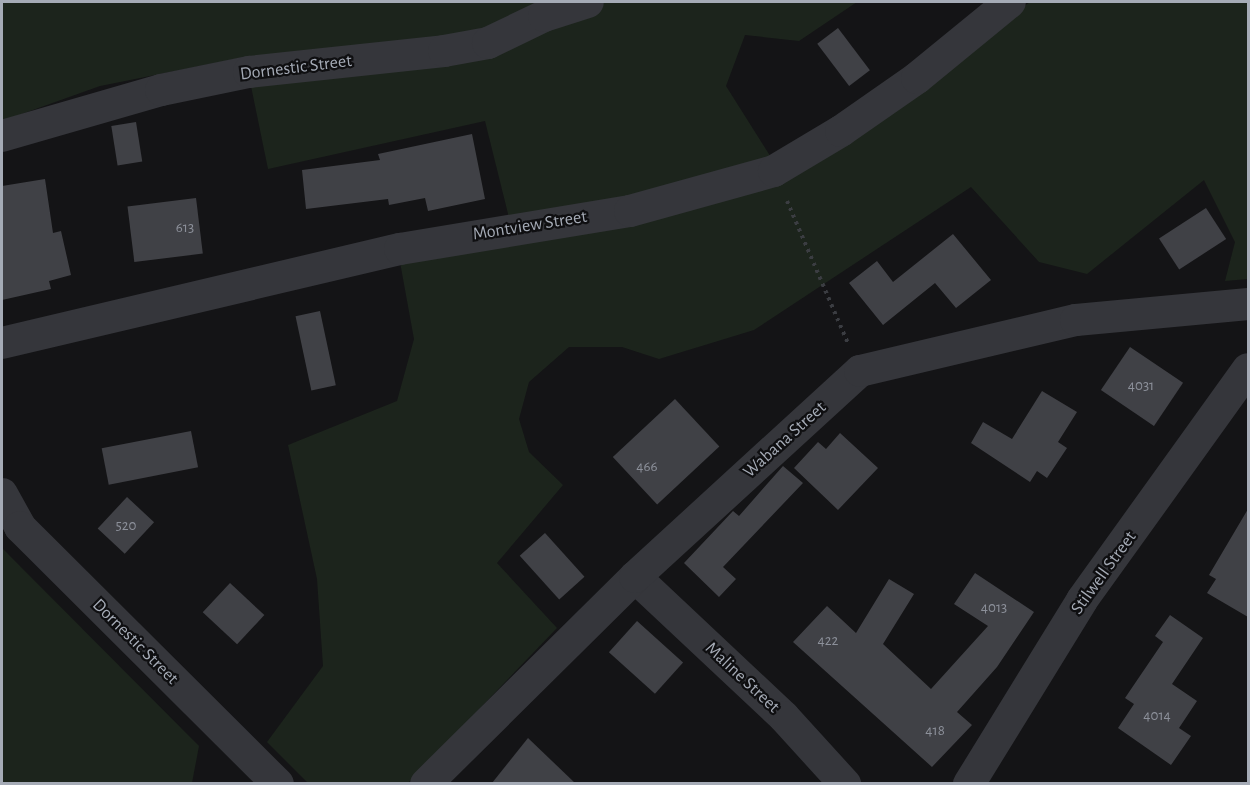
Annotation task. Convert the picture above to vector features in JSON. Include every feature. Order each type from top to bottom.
[{"type":"street","name":"Dornestic Street","points":[[2,136],[161,90],[249,72],[444,51],[488,43],[538,9],[588,2]]},
{"type":"street","name":"Montview Street","points":[[2,343],[400,249],[630,211],[774,171],[841,131],[917,78],[1010,2]]},
{"type":"street","name":"Wabana Street","points":[[426,783],[635,577],[860,371],[1076,320],[1248,304]]},
{"type":"street","name":"Stilwell Street","points":[[969,783],[1082,600],[1248,369]]},
{"type":"street","name":"Dornestic Street","points":[[2,494],[20,527],[278,783]]},
{"type":"street","name":"Maline Street","points":[[635,577],[784,717],[845,783]]},
{"type":"path","points":[[774,171],[860,371]]},
{"type":"shaded area","points":[[2,2],[857,2],[799,41],[745,35],[726,86],[784,178],[1030,2],[1248,2],[1248,279],[1225,281],[1235,242],[1204,180],[1087,274],[1039,262],[971,187],[754,330],[659,359],[622,347],[569,347],[529,382],[519,419],[529,452],[563,485],[497,563],[557,628],[408,783],[308,783],[267,742],[323,666],[317,579],[288,445],[397,401],[414,339],[400,262],[515,242],[485,121],[268,169],[245,57],[100,86],[2,121]]},
{"type":"shaded area","points":[[2,548],[199,746],[192,783],[2,783]]},
{"type":"building","points":[[838,28],[870,70],[849,86],[817,44]]},
{"type":"building","points":[[136,122],[142,162],[118,165],[111,126]]},
{"type":"building","points":[[472,134],[485,199],[428,211],[425,198],[389,205],[388,199],[306,209],[302,170],[380,160],[378,154]]},
{"type":"building","points":[[45,179],[53,233],[61,231],[71,275],[49,281],[51,289],[2,300],[2,186]]},
{"type":"building","points":[[196,198],[203,254],[134,262],[128,206]]},
{"type":"building","points":[[1206,208],[1226,239],[1179,270],[1159,238]]},
{"type":"building","points":[[953,234],[991,280],[956,308],[935,283],[883,325],[849,283],[877,261],[893,282]]},
{"type":"building","points":[[320,311],[336,385],[311,391],[296,316]]},
{"type":"building","points":[[1130,347],[1183,383],[1154,426],[1101,390]]},
{"type":"building","points":[[1042,391],[1077,412],[1058,442],[1067,448],[1047,478],[1037,471],[1030,482],[971,443],[983,422],[1012,439]]},
{"type":"building","points":[[675,399],[719,447],[657,505],[613,457]]},
{"type":"building","points":[[191,431],[198,467],[109,485],[102,448]]},
{"type":"building","points":[[840,433],[878,468],[838,510],[794,468],[818,442],[826,449]]},
{"type":"building","points":[[783,466],[803,483],[723,567],[736,579],[719,597],[684,563],[733,511],[739,516]]},
{"type":"building","points":[[127,497],[154,522],[125,554],[98,528]]},
{"type":"building","points":[[1248,509],[1248,617],[1207,593],[1216,579],[1209,575]]},
{"type":"building","points":[[545,533],[584,577],[559,600],[520,556]]},
{"type":"building","points":[[975,573],[1034,612],[997,667],[957,712],[972,725],[932,767],[793,642],[827,606],[856,633],[889,579],[914,594],[883,644],[931,689],[988,626],[954,604]]},
{"type":"building","points":[[230,583],[264,615],[237,644],[203,612]]},
{"type":"building","points":[[1170,615],[1203,638],[1172,684],[1197,701],[1179,728],[1191,736],[1171,765],[1118,728],[1134,704],[1125,698],[1163,642],[1155,636]]},
{"type":"building","points":[[637,621],[683,662],[655,694],[609,652]]},
{"type":"building","points":[[528,738],[575,783],[492,783]]}]
